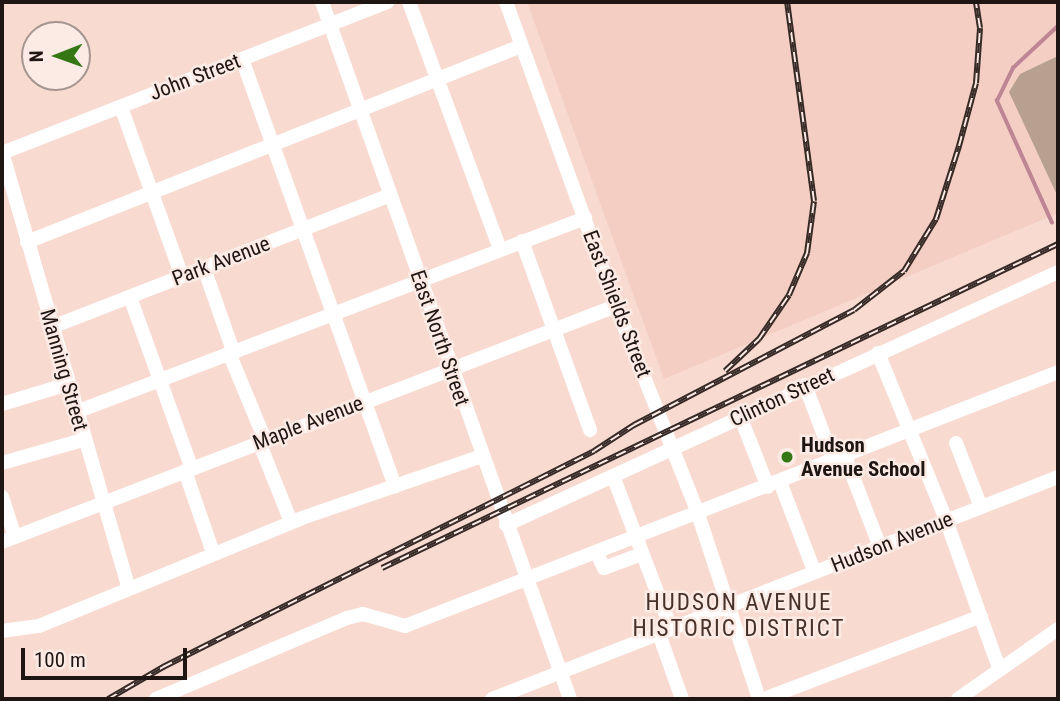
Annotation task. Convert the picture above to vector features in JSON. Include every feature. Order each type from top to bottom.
[{"type":"street","name":"East North Street","points":[[321,2],[524,578],[570,699]]},
{"type":"street","name":"John Street","points":[[2,153],[388,2]]},
{"type":"street","points":[[409,2],[500,249]]},
{"type":"street","name":"East Shields Street","points":[[506,2],[616,306],[696,511],[759,699]]},
{"type":"street","points":[[27,242],[440,81],[521,46]]},
{"type":"street","points":[[242,59],[395,486]]},
{"type":"street","points":[[121,107],[182,276]]},
{"type":"street","name":"Manning Street","points":[[2,153],[101,504],[128,587]]},
{"type":"street","name":"Park Avenue","points":[[52,327],[390,195]]},
{"type":"street","points":[[76,412],[584,218]]},
{"type":"street","points":[[522,241],[590,430]]},
{"type":"street","points":[[204,268],[291,522]]},
{"type":"street","name":"Clinton Street","points":[[506,525],[805,385],[1058,272]]},
{"type":"street","points":[[130,297],[213,553]]},
{"type":"street","name":"Maple Avenue","points":[[8,540],[616,306]]},
{"type":"street","points":[[878,353],[946,520],[999,667]]},
{"type":"street","points":[[156,699],[347,618],[363,614],[405,626],[696,511],[774,485],[1058,372]]},
{"type":"street","points":[[2,404],[68,384]]},
{"type":"street","points":[[805,385],[880,547]]},
{"type":"street","points":[[740,416],[815,573]]},
{"type":"street","points":[[2,463],[83,440]]},
{"type":"street","points":[[956,443],[981,507]]},
{"type":"street","points":[[2,631],[39,626],[291,522],[482,456]]},
{"type":"street","points":[[613,476],[642,554],[682,699]]},
{"type":"street","name":"Hudson Avenue","points":[[492,699],[1058,477]]},
{"type":"street","points":[[2,497],[8,540]]},
{"type":"street","points":[[596,552],[604,568],[642,554]]},
{"type":"street","points":[[764,699],[981,616]]},
{"type":"street","points":[[958,699],[999,667],[1058,629]]},
{"type":"shaded area","points":[[527,2],[1058,2],[1058,213],[664,379]]},
{"type":"building","points":[[1058,56],[1058,197],[1009,92],[1020,74]]},
{"type":"waterway","points":[[1052,223],[997,101],[1013,68],[1058,26]]},
{"type":"railway","points":[[725,371],[759,339],[789,295],[807,253],[814,201],[787,2]]},
{"type":"railway","points":[[108,699],[163,667],[594,451],[634,425],[854,310],[904,271],[936,219],[976,83],[980,28],[976,2]]},
{"type":"railway","points":[[382,568],[1058,244]]},
{"type":"place","name":"Hudson Avenue School","points":[[787,457]]},
{"type":"district","name":"HUDSON AVENUE HISTORIC DISTRICT","points":[[739,616]]}]
